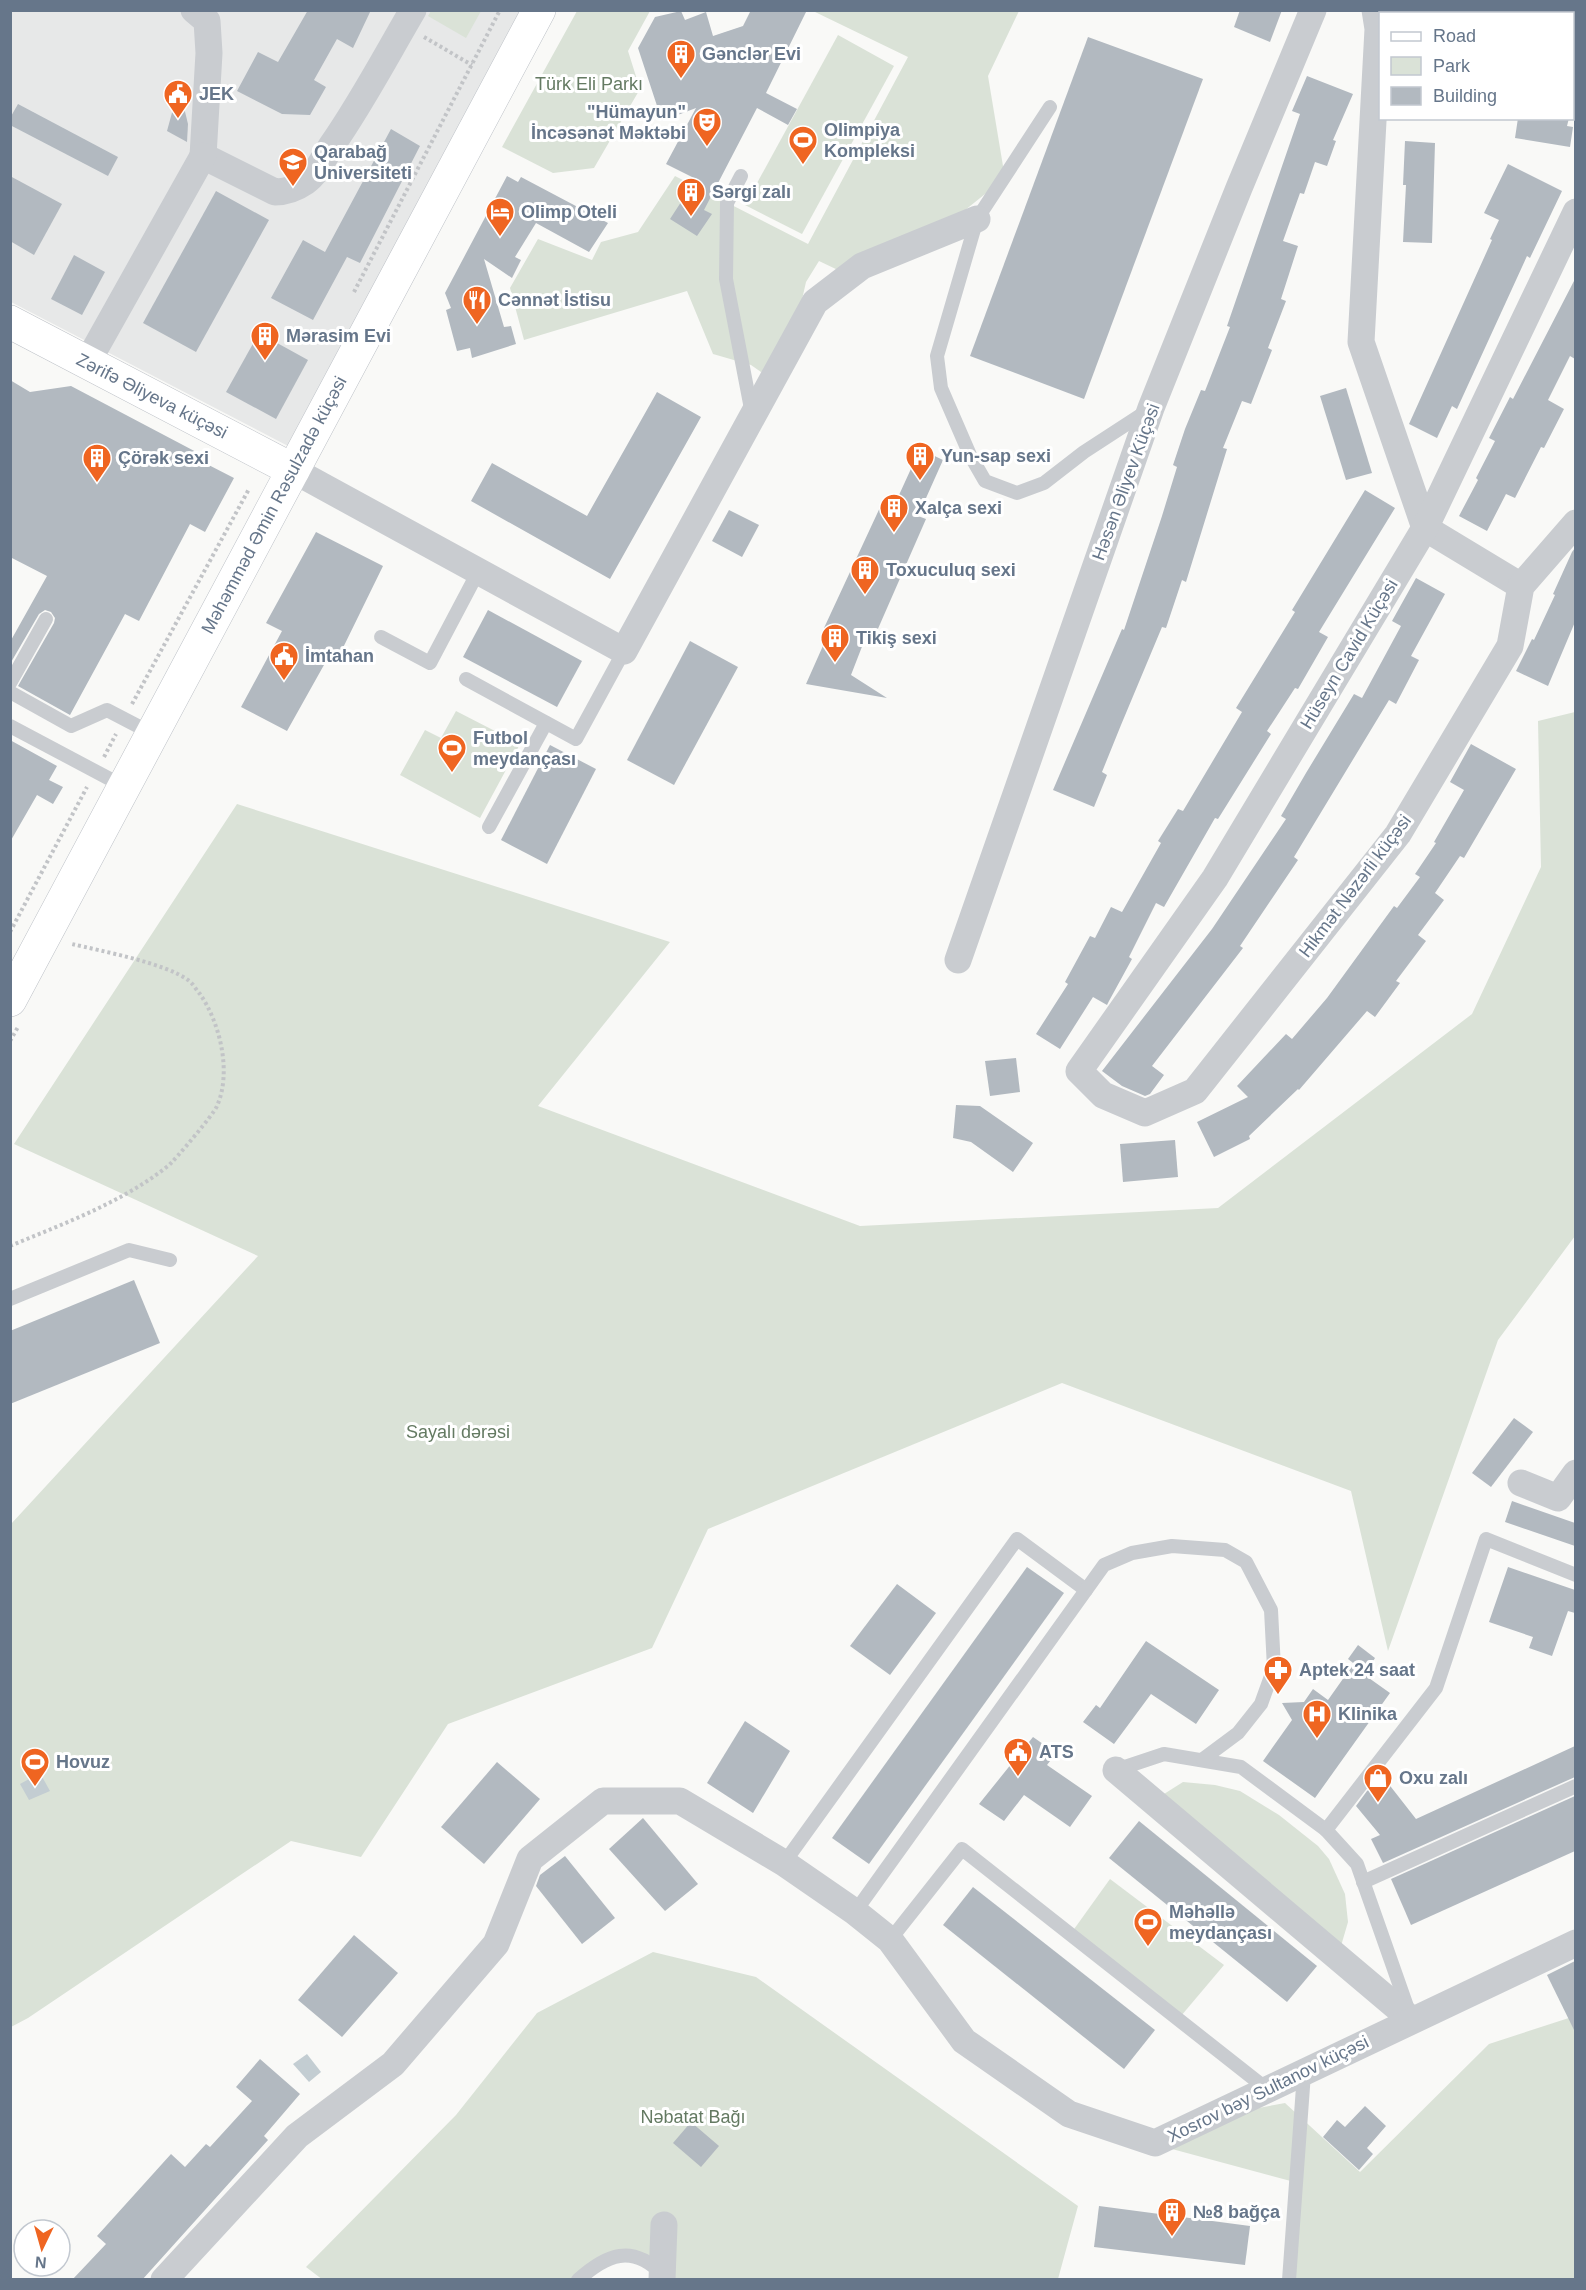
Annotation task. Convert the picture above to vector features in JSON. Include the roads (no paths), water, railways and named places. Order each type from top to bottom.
[{"type":"main road","name":"Məhəmməd Əmin Rəsulzadə küçəsi","points":[[10,1000],[538,10]]},
{"type":"main road","name":"Zərifə Əliyeva küçəsi","points":[[10,322],[293,470]]},
{"type":"street","points":[[87,363],[203,156],[208,53],[207,21],[194,10]]},
{"type":"street","name":"Həsən Əliyev Küçəsi","points":[[957,960],[1151,408],[1313,10]]},
{"type":"street","points":[[1375,10],[1378,29],[1361,342],[1425,528],[1521,586],[1575,523]]},
{"type":"street","points":[[203,156],[275,192],[287,192],[307,181],[357,109],[409,18]]},
{"type":"street","name":"Hüseyn Cavid Küçəsi","points":[[1079,1071],[1215,878],[1425,528],[1575,212]]},
{"type":"street","points":[[293,470],[624,651],[815,302],[862,266],[977,219]]},
{"type":"street","name":"Hikmət Nəzərli küçəsi","points":[[1079,1071],[1103,1095],[1145,1113],[1195,1091],[1398,834],[1510,646],[1521,586]]},
{"type":"street","points":[[1521,1483],[1558,1498],[1575,1473]]},
{"type":"street","points":[[1116,1770],[1412,2019]]},
{"type":"street","name":"Xosrov bəy Sultanov küçəsi","points":[[164,2280],[297,2136],[393,2064],[496,1944],[530,1859],[603,1801],[680,1802],[784,1863],[855,1912],[890,1940],[964,2041],[1069,2114],[1155,2143],[1575,1943]]},
{"type":"street","points":[[662,2277],[664,2225]]},
{"type":"lane","points":[[1050,107],[977,219],[937,356],[941,388],[969,455],[985,481],[1017,493],[1044,483],[1084,452],[1151,408]]},
{"type":"lane","points":[[741,176],[727,203],[726,279],[753,419]]},
{"type":"lane","points":[[381,637],[430,663],[478,572]]},
{"type":"lane","points":[[10,683],[46,619]]},
{"type":"lane","points":[[466,679],[576,739],[624,651]]},
{"type":"lane","points":[[10,692],[71,726],[107,710],[153,734]]},
{"type":"lane","points":[[489,827],[546,723]]},
{"type":"lane","points":[[10,726],[125,787]]},
{"type":"lane","points":[[10,1299],[129,1250],[170,1260]]},
{"type":"lane","points":[[784,1863],[1017,1539],[1086,1590]]},
{"type":"lane","points":[[1326,1830],[1436,1688],[1486,1539],[1575,1575]]},
{"type":"lane","points":[[855,1912],[1104,1565],[1132,1553],[1172,1546],[1225,1550],[1246,1562],[1271,1610],[1274,1668],[1261,1704],[1238,1733],[1203,1759]]},
{"type":"lane","points":[[1116,1770],[1164,1754],[1241,1767],[1326,1830],[1357,1864],[1412,2019]]},
{"type":"lane","points":[[1363,1882],[1575,1786]]},
{"type":"lane","points":[[890,1940],[962,1849],[1268,2090]]},
{"type":"lane","points":[[1288,2280],[1304,2073]]},
{"type":"lane","points":[[578,2280],[591,2268],[609,2257],[632,2256],[650,2262],[662,2277]]},
{"type":"place","name":"Gənclər Evi","points":[[681,80]]},
{"type":"place","name":"JEK","points":[[178,120]]},
{"type":"place","name":"\"Hümayun\" İncəsənət Məktəbi","points":[[707,148]]},
{"type":"place","name":"Olimpiya Kompleksi","points":[[803,166]]},
{"type":"place","name":"Qarabağ Universiteti","points":[[293,188]]},
{"type":"place","name":"Sərgi zalı","points":[[691,218]]},
{"type":"place","name":"Olimp Oteli","points":[[500,238]]},
{"type":"place","name":"Cənnət İstisu","points":[[477,326]]},
{"type":"place","name":"Mərasim Evi","points":[[265,362]]},
{"type":"place","name":"Yun-sap sexi","points":[[920,482]]},
{"type":"place","name":"Çörək sexi","points":[[97,484]]},
{"type":"place","name":"Xalça sexi","points":[[894,534]]},
{"type":"place","name":"Toxuculuq sexi","points":[[865,596]]},
{"type":"place","name":"Tikiş sexi","points":[[835,664]]},
{"type":"place","name":"İmtahan","points":[[284,682]]},
{"type":"place","name":"Futbol meydançası","points":[[452,774]]},
{"type":"place","name":"Aptek 24 saat","points":[[1278,1696]]},
{"type":"place","name":"Klinika","points":[[1317,1740]]},
{"type":"place","name":"ATS","points":[[1018,1778]]},
{"type":"place","name":"Hovuz","points":[[35,1788]]},
{"type":"place","name":"Oxu zalı","points":[[1378,1804]]},
{"type":"place","name":"Məhəllə meydançası","points":[[1148,1948]]},
{"type":"place","name":"№8 bağça","points":[[1172,2238]]},
{"type":"park label","name":"Türk Eli Parkı","points":[[589,84]]},
{"type":"park label","name":"Sayalı dərəsi","points":[[458,1432]]},
{"type":"park label","name":"Nəbatat Bağı","points":[[693,2117]]}]
